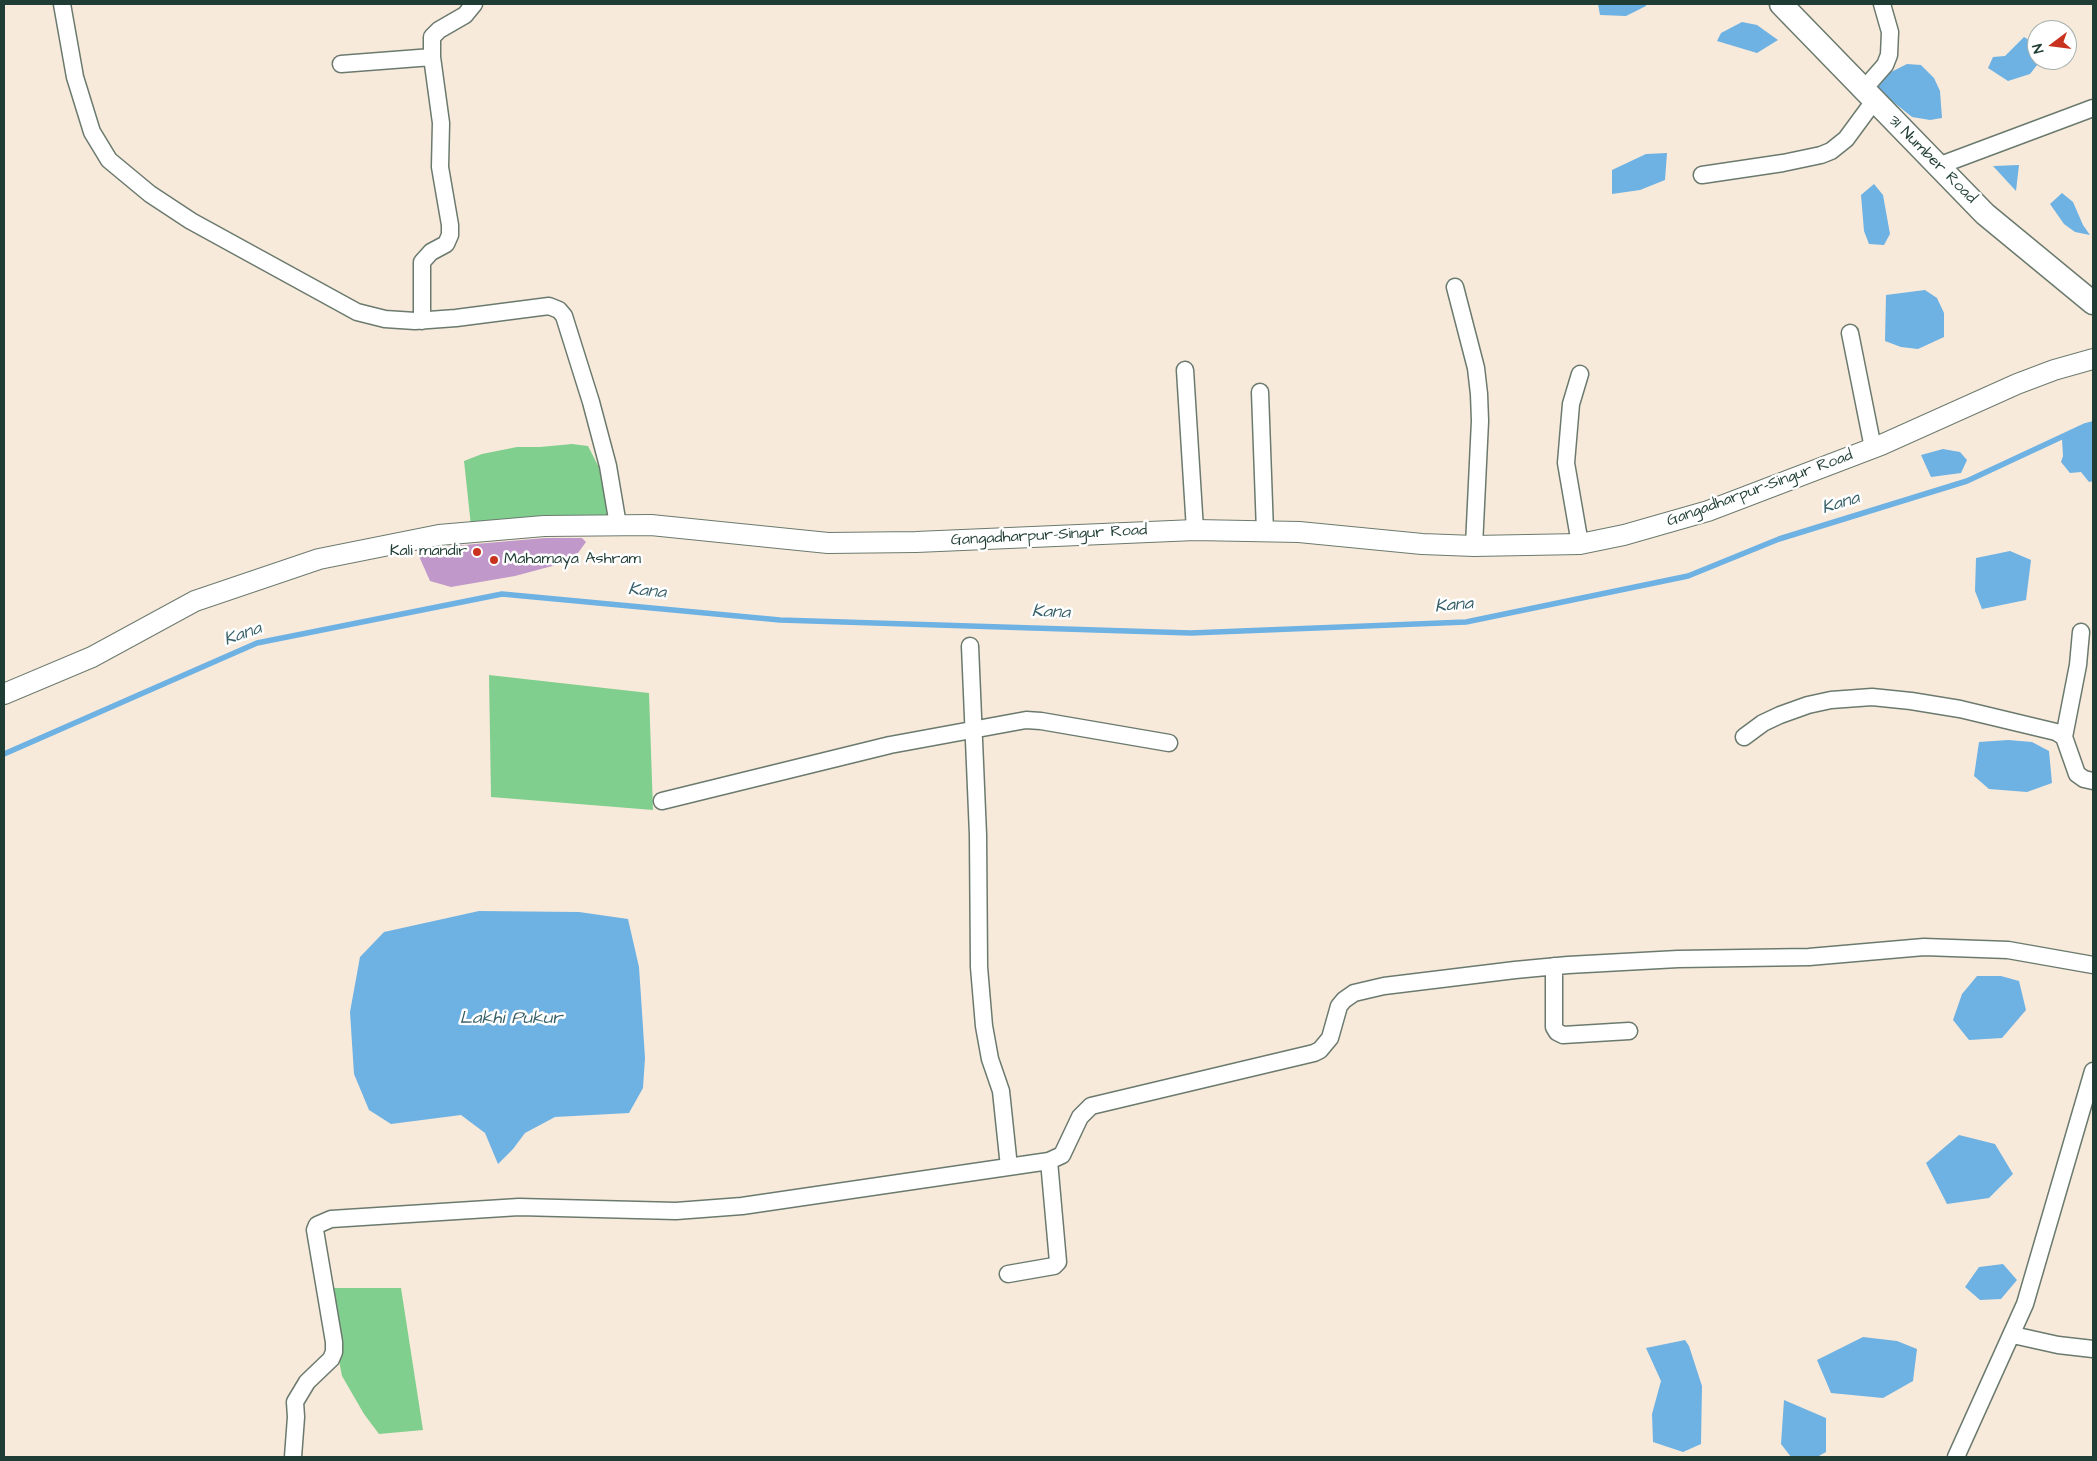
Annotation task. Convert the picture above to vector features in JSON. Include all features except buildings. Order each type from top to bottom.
[{"type":"main road","name":"31 Number Road","points":[[1781,4],[1985,214],[2093,303]]},
{"type":"street","points":[[62,4],[75,77],[92,132],[109,160],[150,194],[191,221],[329,298],[357,312],[385,320],[422,321],[549,306],[559,310],[564,316],[569,329],[591,402],[608,466],[618,525]]},
{"type":"street","points":[[422,321],[422,262],[431,252],[446,244],[450,236],[450,225],[440,167],[441,124],[432,57],[432,37],[459,20],[474,4]]},
{"type":"street","points":[[1702,175],[1783,163],[1821,155],[1831,151],[1846,139],[1889,55],[1890,32],[1882,4]]},
{"type":"street","points":[[340,64],[432,57]]},
{"type":"street","points":[[1938,166],[2093,108]]},
{"type":"street","points":[[1455,286],[1476,368],[1479,394],[1480,421],[1474,546]]},
{"type":"street","points":[[1850,333],[1873,448]]},
{"type":"street","name":"Gangadharpur-Singur Road","points":[[4,694],[92,657],[195,601],[319,559],[439,535],[544,526],[651,525],[828,543],[916,542],[1195,530],[1298,532],[1422,544],[1474,546],[1580,544],[1624,535],[1708,511],[1873,448],[2017,384],[2054,370],[2093,359]]},
{"type":"street","points":[[1185,370],[1195,530]]},
{"type":"street","points":[[1580,374],[1571,404],[1566,463],[1580,544]]},
{"type":"street","points":[[1260,392],[1265,532]]},
{"type":"street","points":[[2081,632],[2078,665],[2064,737],[2076,774],[2084,779],[2093,781]]},
{"type":"street","points":[[970,646],[978,835],[980,967],[984,1026],[988,1052],[1001,1091],[1009,1167]]},
{"type":"street","points":[[1744,737],[1763,723],[1808,705],[1839,699],[1872,697],[1960,709],[2056,732],[2064,737]]},
{"type":"street","points":[[662,801],[890,745],[1012,722],[1041,721],[1169,743]]},
{"type":"street","points":[[293,1457],[296,1417],[295,1402],[307,1382],[331,1359],[334,1352],[334,1342],[315,1230],[324,1222],[350,1217],[519,1208],[676,1211],[742,1206],[1048,1161],[1062,1155],[1080,1117],[1091,1106],[1304,1056],[1320,1050],[1330,1038],[1339,1006],[1344,1000],[1354,993],[1384,986],[1554,966],[1678,960],[1809,957],[1946,946],[2008,950],[2093,965]]},
{"type":"street","points":[[1554,966],[1554,1027],[1557,1032],[1563,1035],[1629,1031]]},
{"type":"street","points":[[1956,1457],[2025,1304],[2093,1071]]},
{"type":"street","points":[[1008,1274],[1054,1266],[1058,1262],[1048,1161]]},
{"type":"street","points":[[2012,1335],[2058,1345],[2093,1349]]},
{"type":"green space","points":[[572,444],[588,446],[608,485],[610,520],[471,526],[464,461],[482,454],[517,447]]},
{"type":"green space","points":[[489,675],[649,693],[653,810],[491,797]]},
{"type":"green space","points":[[325,1288],[401,1288],[423,1430],[379,1434],[364,1414],[342,1376]]},
{"type":"water","points":[[1598,4],[1646,4],[1646,6],[1626,16],[1600,15]]},
{"type":"water","points":[[1742,22],[1757,25],[1778,40],[1757,53],[1717,41],[1721,33]]},
{"type":"water","points":[[2024,37],[2027,39],[2027,70],[2033,70],[2030,74],[2008,81],[1988,68],[1993,57],[2005,56]]},
{"type":"water","points":[[1907,64],[1921,65],[1934,78],[1940,91],[1942,118],[1930,120],[1912,117],[1877,89],[1887,74]]},
{"type":"water","points":[[1667,153],[1665,180],[1640,190],[1612,194],[1612,170],[1646,154]]},
{"type":"water","points":[[2019,165],[2016,191],[1993,166]]},
{"type":"water","points":[[1874,184],[1883,195],[1890,234],[1884,245],[1869,244],[1864,231],[1861,195]]},
{"type":"water","points":[[2062,193],[2073,202],[2083,225],[2090,235],[2075,232],[2064,224],[2050,204]]},
{"type":"water","points":[[1925,290],[1937,298],[1944,313],[1944,337],[1918,349],[1901,347],[1885,341],[1886,295]]},
{"type":"water","points":[[2093,426],[2093,481],[2089,482],[2081,472],[2070,473],[2061,462],[2063,456],[2062,439],[2085,427]]},
{"type":"water","points":[[1943,449],[1960,452],[1967,460],[1961,473],[1931,477],[1921,455]]},
{"type":"water","points":[[2010,551],[2031,560],[2026,600],[1982,609],[1975,591],[1976,558]]},
{"type":"water","points":[[2008,740],[2032,742],[2049,751],[2052,783],[2027,792],[1989,789],[1974,776],[1979,742]]},
{"type":"water","name":"Lakhi Pukur","points":[[479,911],[579,912],[628,919],[639,967],[645,1058],[643,1088],[629,1113],[555,1117],[525,1133],[498,1164],[485,1133],[461,1115],[391,1124],[369,1110],[354,1074],[350,1012],[360,957],[384,932]]},
{"type":"water","points":[[1977,976],[2001,976],[2019,981],[2026,1010],[2002,1038],[1969,1040],[1953,1020],[1962,994]]},
{"type":"water","points":[[1959,1135],[1995,1144],[2013,1174],[1989,1198],[1947,1204],[1926,1163]]},
{"type":"water","points":[[2003,1264],[2017,1280],[2001,1299],[1980,1300],[1965,1287],[1979,1267]]},
{"type":"water","points":[[1863,1337],[1897,1341],[1917,1349],[1913,1381],[1883,1398],[1831,1393],[1817,1360]]},
{"type":"water","points":[[1685,1340],[1689,1346],[1702,1386],[1701,1444],[1683,1452],[1653,1442],[1652,1414],[1661,1381],[1646,1348]]},
{"type":"water","points":[[1784,1400],[1826,1418],[1826,1452],[1817,1457],[1791,1457],[1781,1444]]},
{"type":"waterway","name":"Kana","points":[[4,754],[257,643],[502,594],[780,620],[1191,633],[1466,622],[1688,576],[1779,539],[1967,481],[2093,424]]},
{"type":"place","name":"Kali mandir","points":[[477,552]]},
{"type":"place","name":"Mahamaya Ashram","points":[[494,560]]}]
